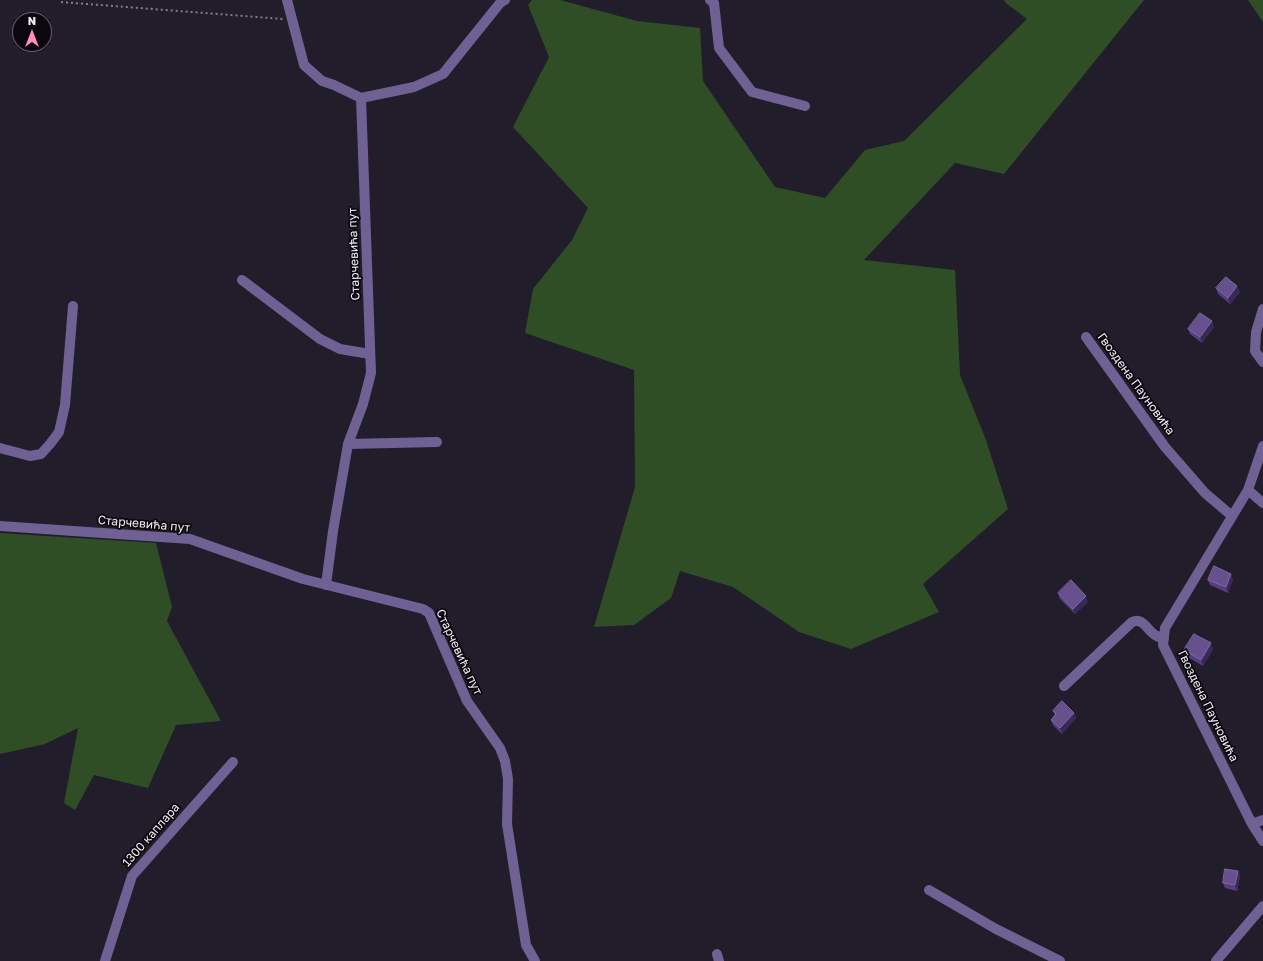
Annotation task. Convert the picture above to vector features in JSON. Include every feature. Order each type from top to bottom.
[{"type":"street","points":[[287,0],[304,65],[322,81],[361,98],[414,87],[443,74],[504,0]]},
{"type":"street","points":[[710,0],[714,3],[719,48],[752,92],[805,106]]},
{"type":"street","name":"Старчевића пут","points":[[326,585],[333,531],[348,444],[363,404],[371,373],[361,98]]},
{"type":"street","points":[[242,280],[320,339],[340,349],[370,354]]},
{"type":"street","points":[[0,448],[30,456],[41,454],[59,432],[65,405],[73,306]]},
{"type":"street","points":[[1263,309],[1256,332],[1256,351],[1263,362]]},
{"type":"street","name":"Гвоздена Пауновића","points":[[1086,336],[1165,447],[1205,493],[1232,516]]},
{"type":"street","points":[[348,444],[438,442]]},
{"type":"street","points":[[1064,686],[1132,622],[1137,620],[1142,622],[1156,636],[1164,639],[1165,628],[1248,490],[1263,446]]},
{"type":"street","points":[[1248,490],[1263,503]]},
{"type":"street","name":"Старчевића пут","points":[[0,526],[190,539],[303,579],[423,609],[429,613],[467,701],[500,748],[505,761],[508,779],[506,824],[526,945],[534,961]]},
{"type":"street","name":"Гвоздена Пауновића","points":[[1164,639],[1163,645],[1252,824],[1263,841]]},
{"type":"street","name":"1300 каплара","points":[[105,961],[132,876],[233,762]]},
{"type":"street","points":[[1252,824],[1263,820]]},
{"type":"street","points":[[929,890],[1025,945],[1060,961]]},
{"type":"street","points":[[1216,961],[1263,906]]},
{"type":"path","points":[[61,2],[292,20]]},
{"type":"green space","points":[[532,0],[560,0],[637,21],[700,28],[703,81],[775,187],[825,198],[865,150],[904,141],[1027,19],[1004,0],[1144,0],[1004,174],[955,163],[864,260],[955,270],[960,375],[986,440],[1008,509],[923,584],[939,612],[851,649],[799,632],[733,587],[680,571],[671,598],[634,625],[594,627],[635,487],[634,370],[525,333],[533,289],[572,240],[588,208],[513,127],[549,57],[528,5]]},
{"type":"green space","points":[[1248,0],[1263,0],[1263,22]]},
{"type":"green space","points":[[0,533],[156,543],[172,607],[167,621],[221,721],[176,725],[148,788],[94,775],[75,810],[64,803],[78,728],[45,744],[0,754]]},
{"type":"building","points":[[1226,277],[1237,286],[1228,298],[1216,288]]},
{"type":"building","points":[[1200,313],[1212,321],[1200,337],[1188,329]]},
{"type":"building","points":[[1214,566],[1231,574],[1226,587],[1208,580]]},
{"type":"building","points":[[1071,580],[1086,596],[1073,609],[1058,593]]},
{"type":"building","points":[[1194,634],[1211,643],[1201,660],[1184,650]]},
{"type":"building","points":[[1062,701],[1074,713],[1060,728],[1051,720],[1056,714],[1053,711]]},
{"type":"building","points":[[1225,869],[1238,871],[1235,885],[1223,883]]}]
